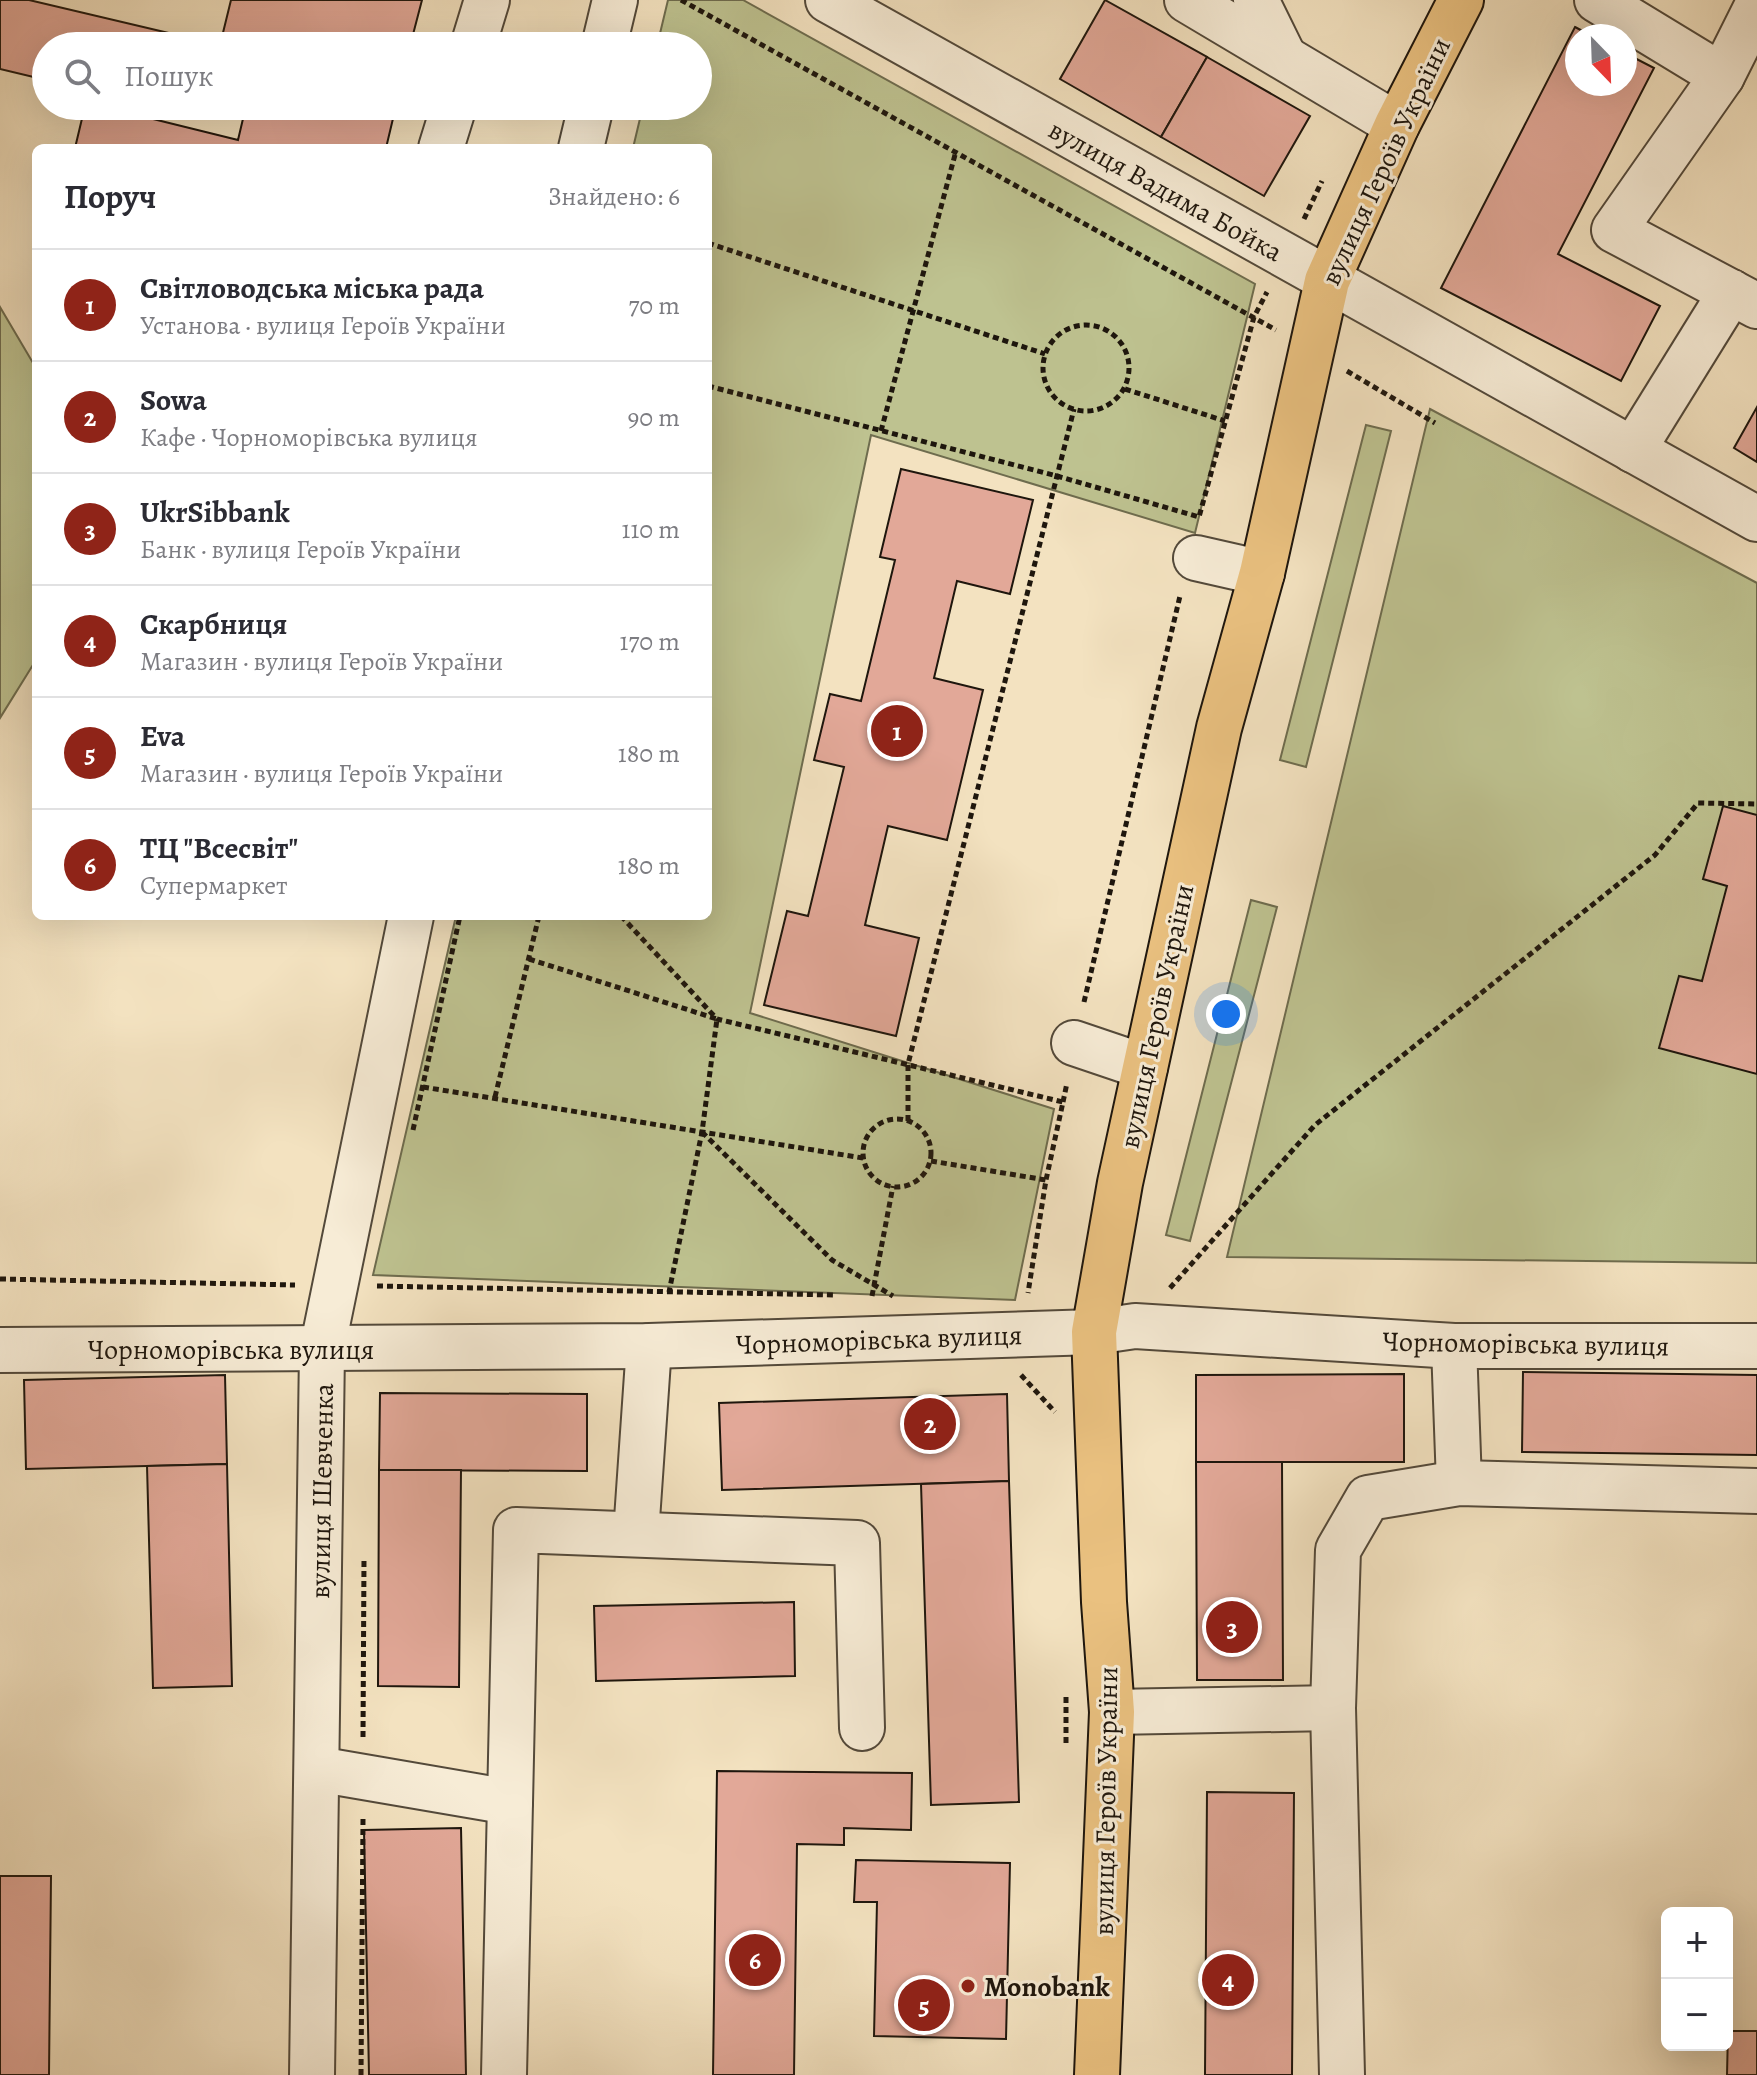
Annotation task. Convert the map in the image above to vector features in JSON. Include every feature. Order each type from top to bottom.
[{"type":"main road","name":"вулиця Героїв України","points":[[1097,2075],[1112,1712],[1104,1602],[1120,1183],[1219,728],[1262,573],[1327,281],[1397,125],[1461,0]]},
{"type":"street","points":[[477,32],[487,0]]},
{"type":"street","points":[[607,32],[615,0]]},
{"type":"street","name":"вулиця Вадима Бойка","points":[[828,0],[879,12],[1284,257],[1757,519]]},
{"type":"street","points":[[1187,0],[1397,125]]},
{"type":"street","points":[[1256,0],[1284,57]]},
{"type":"street","points":[[1597,0],[1722,76]]},
{"type":"street","points":[[1633,450],[1744,299],[1614,230],[1722,76],[1757,6]]},
{"type":"street","points":[[442,144],[450,120]]},
{"type":"street","points":[[582,144],[588,120]]},
{"type":"street","points":[[1193,548],[1262,573]]},
{"type":"street","name":"вулиця Шевченка","points":[[312,2075],[322,1350],[410,920]]},
{"type":"street","points":[[1074,1043],[1145,1067]]},
{"type":"street","name":"Чорноморівська вулиця","points":[[0,1350],[649,1346],[1115,1329],[1454,1346],[1757,1346]]},
{"type":"street","points":[[636,1534],[649,1346]]},
{"type":"street","points":[[1454,1346],[1459,1483]]},
{"type":"street","points":[[1342,2075],[1333,1708],[1338,1550],[1368,1498],[1459,1483],[1757,1491]]},
{"type":"street","points":[[504,2075],[516,1530],[857,1543],[862,1728]]},
{"type":"street","points":[[1112,1712],[1333,1708]]},
{"type":"street","points":[[317,1769],[510,1802]]},
{"type":"path","points":[[681,0],[1254,317],[1435,423]]},
{"type":"path","points":[[881,431],[956,151]]},
{"type":"path","points":[[1058,1416],[1021,1375],[1046,1180],[1074,1043],[1193,548],[1254,317],[1327,173]]},
{"type":"path","points":[[712,244],[1045,354]]},
{"type":"path","points":[[1088,324],[1109,330],[1124,346],[1130,368],[1125,389],[1109,405],[1089,413],[1065,408],[1048,392],[1041,369],[1047,346],[1065,330],[1088,324]]},
{"type":"path","points":[[712,387],[1057,476],[1193,548]]},
{"type":"path","points":[[1125,389],[1225,421]]},
{"type":"path","points":[[908,1121],[908,1064],[1074,409]]},
{"type":"path","points":[[1115,1329],[1315,1125],[1655,855],[1698,803],[1757,804]]},
{"type":"path","points":[[413,1133],[459,920]]},
{"type":"path","points":[[495,1097],[538,920]]},
{"type":"path","points":[[625,920],[717,1019]]},
{"type":"path","points":[[529,959],[717,1019],[1063,1102]]},
{"type":"path","points":[[669,1292],[702,1132],[717,1019]]},
{"type":"path","points":[[423,1087],[863,1158]]},
{"type":"path","points":[[890,1120],[908,1121],[922,1129],[930,1144],[931,1161],[922,1178],[905,1187],[893,1186],[871,1175],[863,1158],[865,1141],[875,1127],[890,1120]]},
{"type":"path","points":[[702,1132],[832,1260],[893,1296]]},
{"type":"path","points":[[931,1161],[1046,1180]]},
{"type":"path","points":[[872,1296],[893,1186]]},
{"type":"path","points":[[365,1349],[383,1271]]},
{"type":"path","points":[[0,1279],[841,1295]]},
{"type":"path","points":[[856,1296],[908,1297]]},
{"type":"path","points":[[361,2075],[364,1555]]},
{"type":"path","points":[[1065,1759],[1066,1695]]},
{"type":"green space","points":[[668,0],[743,0],[1255,284],[1195,533],[871,435],[750,1013],[1054,1109],[1015,1300],[373,1275],[455,920],[712,920],[712,144],[634,144],[640,120],[712,120],[712,32],[660,32]]},
{"type":"green space","points":[[0,307],[32,361],[32,666],[0,718]]},
{"type":"green space","points":[[1430,409],[1757,583],[1757,1263],[1227,1257]]},
{"type":"green space","points":[[1366,425],[1391,431],[1306,767],[1280,760]]},
{"type":"green space","points":[[1251,900],[1277,907],[1190,1241],[1166,1235]]},
{"type":"building","points":[[0,0],[29,0],[165,32],[32,32],[32,77],[0,69]]},
{"type":"building","points":[[231,0],[422,0],[414,32],[223,32]]},
{"type":"building","points":[[1105,0],[1207,57],[1161,137],[1060,79]]},
{"type":"building","points":[[1565,46],[1565,96],[1637,96],[1637,59],[1654,68],[1558,254],[1660,306],[1621,381],[1441,288]]},
{"type":"building","points":[[1207,57],[1310,116],[1264,196],[1161,137]]},
{"type":"building","points":[[82,120],[157,120],[238,140],[243,120],[393,120],[387,144],[76,144]]},
{"type":"building","points":[[1757,407],[1757,462],[1734,448]]},
{"type":"building","points":[[901,469],[1033,500],[1010,594],[957,581],[934,678],[983,690],[947,840],[888,826],[865,925],[919,938],[896,1036],[764,1005],[787,911],[808,916],[844,767],[814,760],[830,694],[861,701],[895,560],[880,557]]},
{"type":"building","points":[[1723,806],[1757,815],[1757,1074],[1659,1048],[1679,976],[1702,981],[1727,886],[1703,879]]},
{"type":"building","points":[[1523,1372],[1757,1375],[1757,1455],[1522,1452]]},
{"type":"building","points":[[1404,1374],[1404,1462],[1196,1462],[1196,1375]]},
{"type":"building","points":[[225,1375],[227,1464],[26,1469],[24,1380]]},
{"type":"building","points":[[380,1393],[587,1394],[587,1471],[379,1470]]},
{"type":"building","points":[[1007,1394],[1009,1481],[722,1490],[719,1403]]},
{"type":"building","points":[[1196,1462],[1282,1462],[1283,1680],[1197,1680]]},
{"type":"building","points":[[227,1464],[232,1686],[153,1688],[147,1466]]},
{"type":"building","points":[[379,1470],[461,1470],[459,1687],[378,1686]]},
{"type":"building","points":[[1009,1481],[1019,1802],[931,1805],[921,1484]]},
{"type":"building","points":[[794,1602],[795,1676],[596,1681],[594,1606]]},
{"type":"building","points":[[717,1771],[912,1773],[911,1830],[844,1828],[844,1845],[797,1844],[794,2075],[713,2075]]},
{"type":"building","points":[[1207,1792],[1294,1793],[1292,2075],[1205,2075]]},
{"type":"building","points":[[461,1828],[466,2075],[369,2075],[364,1830]]},
{"type":"building","points":[[856,1860],[1010,1863],[1006,2039],[874,2036],[877,1902],[854,1902]]},
{"type":"building","points":[[0,1876],[51,1876],[49,2075],[0,2075]]},
{"type":"building","points":[[1733,2031],[1757,2031],[1757,2075],[1727,2075],[1728,2051],[1733,2051]]},
{"type":"place","name":"Світловодська міська рада","points":[[897,731]]},
{"type":"place","name":"Sowa","points":[[930,1424]]},
{"type":"place","name":"UkrSibbank","points":[[1232,1627]]},
{"type":"place","name":"ТЦ \"Всесвіт\"","points":[[755,1960]]},
{"type":"place","name":"Скарбниця","points":[[1228,1980]]},
{"type":"place","name":"Monobank","points":[[968,1986]]},
{"type":"place","name":"Eva","points":[[924,2005]]}]
